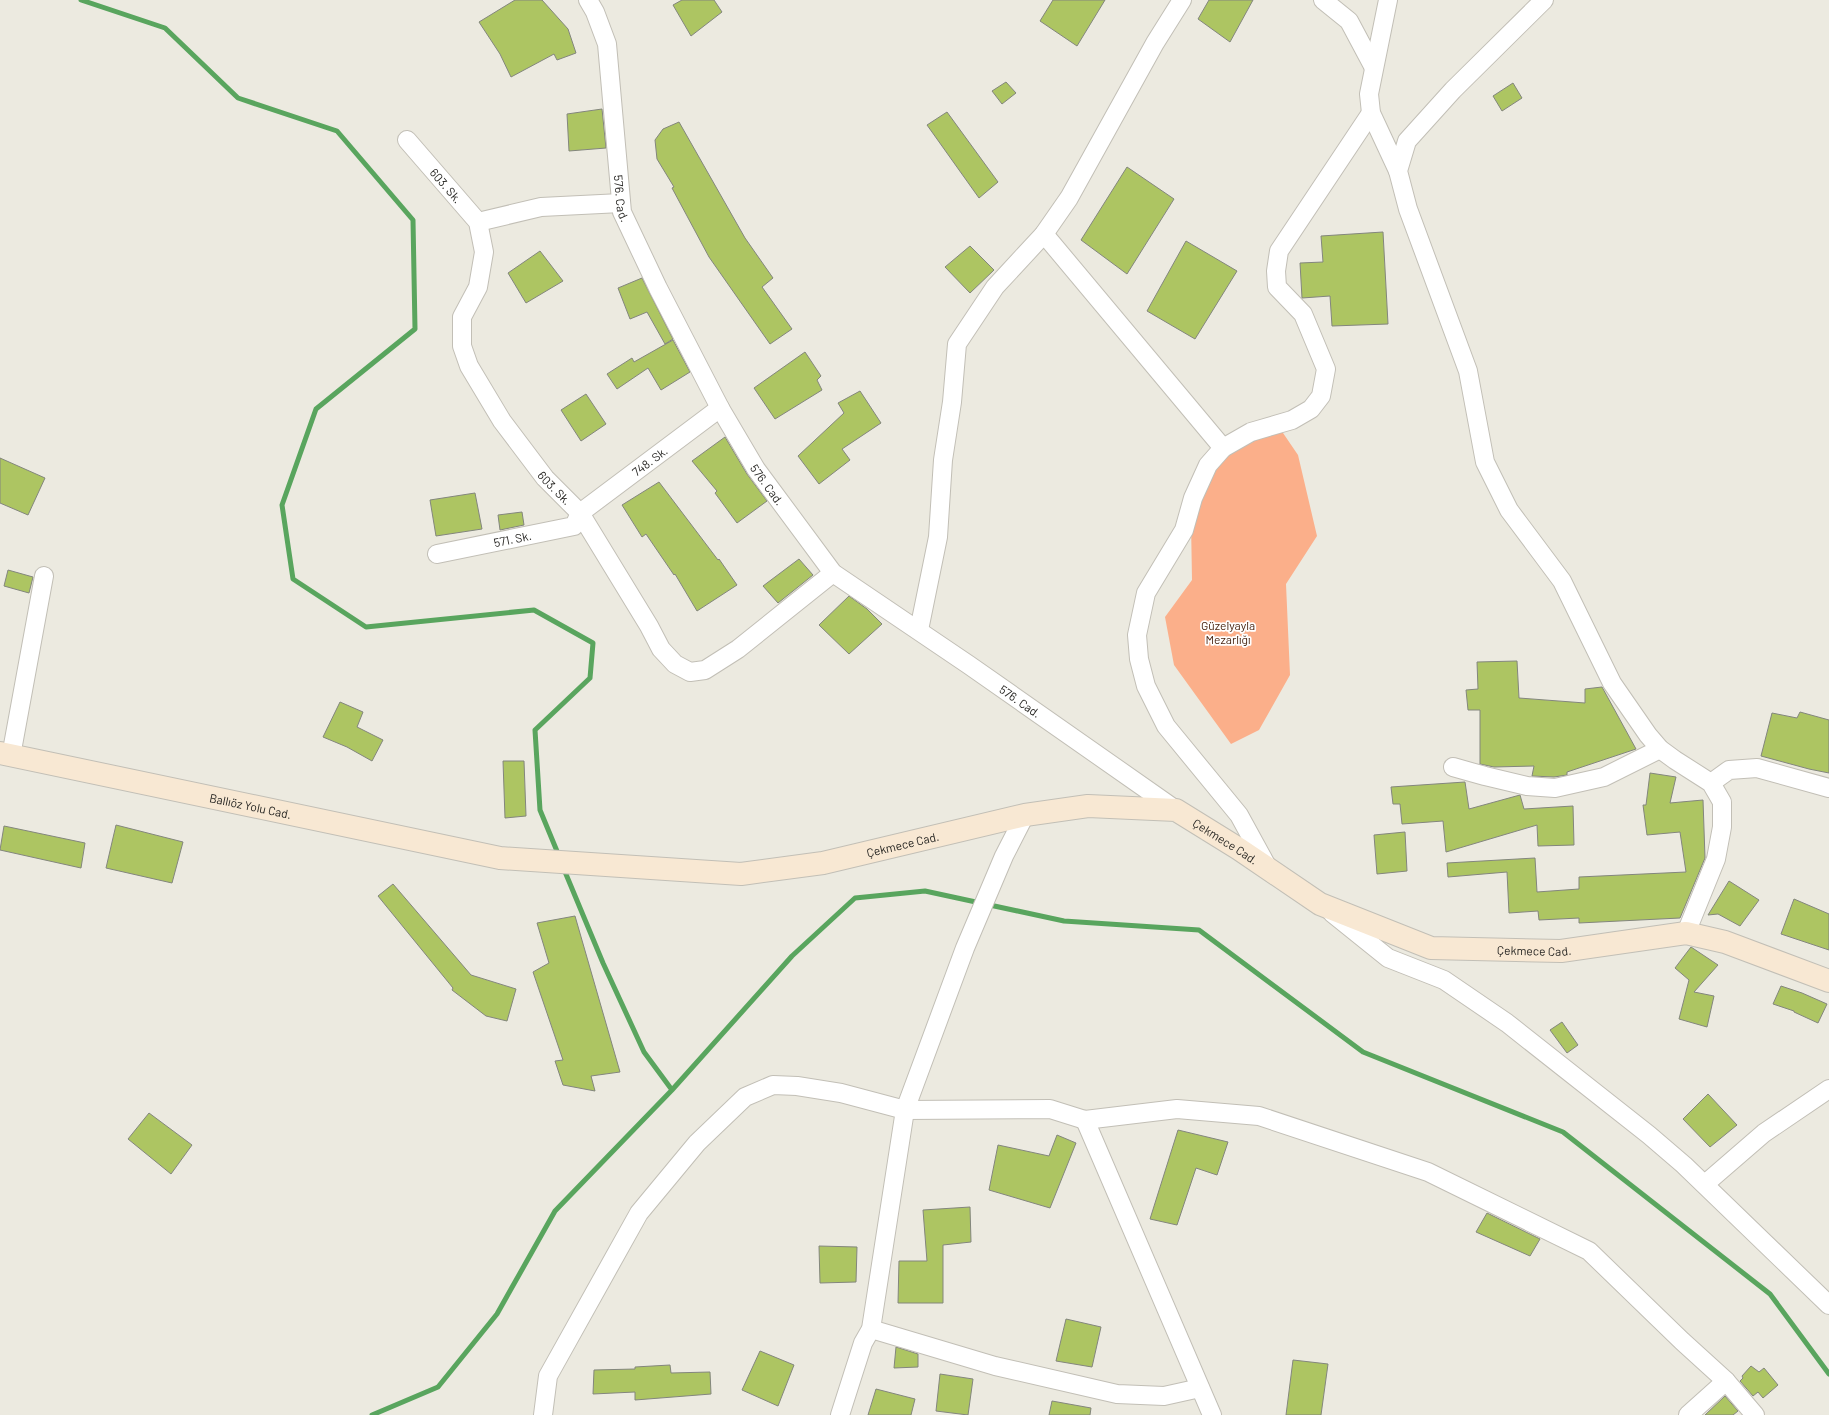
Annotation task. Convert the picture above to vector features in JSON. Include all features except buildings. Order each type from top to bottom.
[{"type":"street","name":"576. Cad.","points":[[588,0],[595,12],[607,44],[622,212],[658,288],[720,408],[756,469],[833,573],[919,630],[1176,810]]},
{"type":"street","points":[[919,630],[938,537],[943,460],[952,402],[957,344],[995,287],[1044,234],[1069,198],[1151,49],[1182,0]]},
{"type":"street","points":[[1323,0],[1349,21],[1374,66]]},
{"type":"street","points":[[1388,0],[1369,94],[1371,113],[1398,171],[1408,209],[1468,371],[1485,462],[1509,510],[1562,580],[1612,683],[1648,735],[1660,749],[1711,783],[1722,802],[1722,827],[1716,859],[1686,933]]},
{"type":"street","points":[[1398,171],[1407,140],[1453,90],[1544,0]]},
{"type":"street","points":[[1268,868],[1239,816],[1166,726],[1146,686],[1139,659],[1136,635],[1146,594],[1184,530],[1194,498],[1208,465],[1223,448],[1251,432],[1292,420],[1311,409],[1321,396],[1326,369],[1303,314],[1277,287],[1276,271],[1278,251],[1371,113]]},
{"type":"street","name":"603. Sk.","points":[[407,140],[478,222],[484,252],[478,287],[462,317],[462,346],[469,366],[502,421],[545,478],[580,513],[649,626],[661,649],[675,664],[690,672],[705,670],[738,649],[833,573]]},
{"type":"street","points":[[478,222],[541,207],[621,203]]},
{"type":"street","points":[[1044,234],[1223,448]]},
{"type":"street","name":"748. Sk.","points":[[580,513],[720,408]]},
{"type":"street","name":"571. Sk.","points":[[437,554],[574,526],[580,513]]},
{"type":"street","points":[[6,754],[44,576]]},
{"type":"street","points":[[1453,766],[1485,776],[1527,786],[1555,788],[1604,777],[1660,749]]},
{"type":"street","name":"Ballıöz Yolu Cad.","points":[[6,754],[500,858],[601,865]]},
{"type":"street","points":[[1711,783],[1729,770],[1757,768],[1829,788]]},
{"type":"street","name":"Çekmece Cad.","points":[[601,865],[741,874],[823,863],[1025,815],[1088,806],[1176,810],[1268,868],[1320,904],[1430,948],[1562,951],[1686,933],[1725,942],[1829,980]]},
{"type":"street","points":[[840,1415],[863,1343],[871,1329],[905,1110],[965,948],[1004,856],[1025,815]]},
{"type":"street","points":[[1320,904],[1388,958],[1444,980],[1507,1023],[1649,1135],[1705,1184],[1829,1305]]},
{"type":"street","points":[[543,1415],[548,1376],[640,1212],[697,1143],[745,1097],[773,1085],[797,1086],[841,1093],[905,1110],[1050,1109],[1085,1120],[1177,1109],[1259,1116],[1428,1172],[1590,1251],[1682,1341],[1726,1381],[1754,1415]]},
{"type":"street","points":[[1705,1184],[1764,1133],[1829,1090]]},
{"type":"street","points":[[1085,1120],[1212,1415]]},
{"type":"street","points":[[871,1329],[995,1366],[1117,1394],[1164,1396],[1200,1388]]},
{"type":"street","points":[[1688,1415],[1726,1381]]},
{"type":"green space","name":"Güzelyayla Mezarlığı","points":[[1251,432],[1283,433],[1298,455],[1317,536],[1286,584],[1290,675],[1259,730],[1231,744],[1174,665],[1165,617],[1192,580],[1191,522],[1218,451]]},
{"type":"waterway","points":[[81,0],[165,28],[238,98],[337,131],[413,220],[415,329],[316,409],[282,505],[293,579],[366,627],[534,610],[593,643],[590,678],[535,730],[540,810],[559,856]]},
{"type":"waterway","points":[[563,867],[603,963],[644,1052],[672,1090]]},
{"type":"waterway","points":[[372,1415],[438,1387],[497,1314],[555,1211],[672,1090],[792,956],[855,898],[925,891],[1064,921],[1199,930],[1363,1052],[1563,1132],[1770,1294],[1829,1374]]}]
